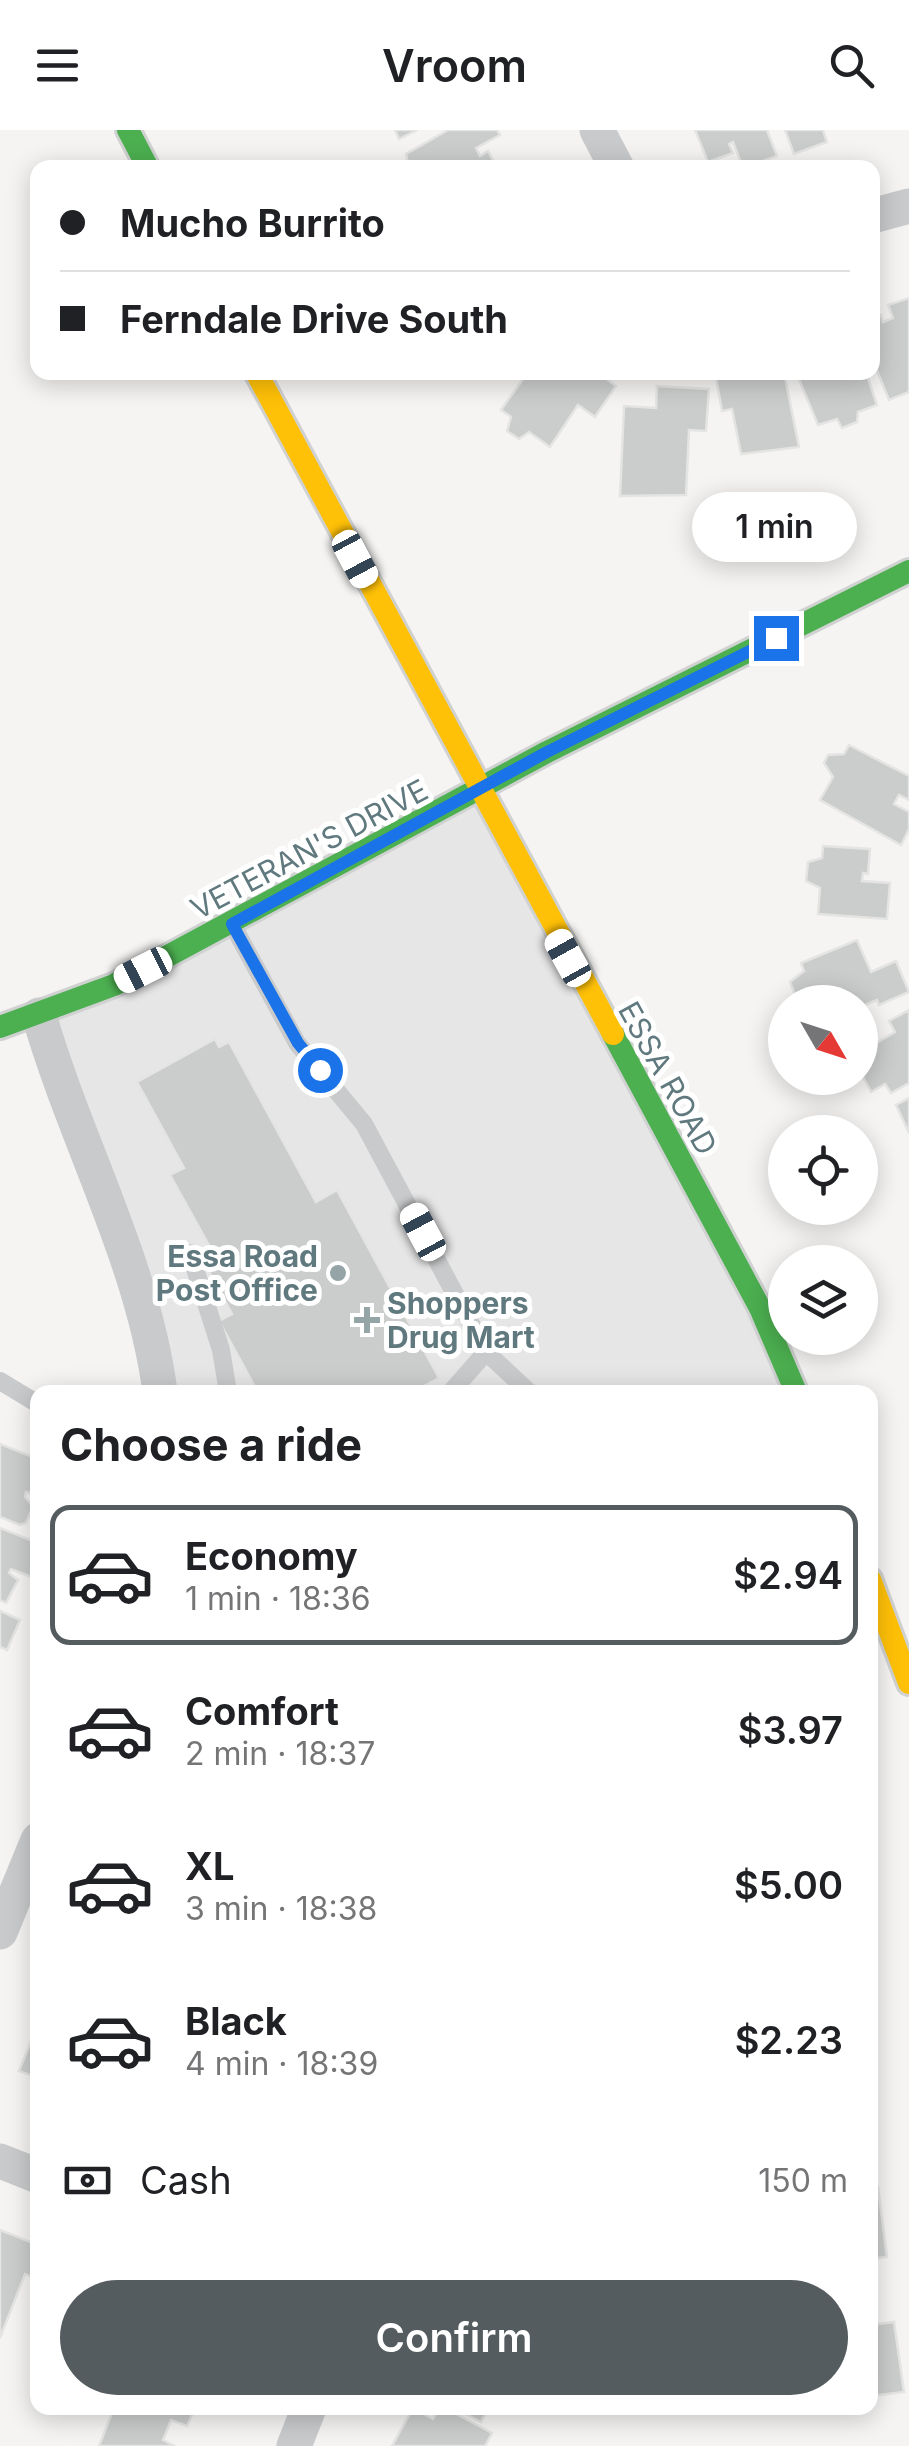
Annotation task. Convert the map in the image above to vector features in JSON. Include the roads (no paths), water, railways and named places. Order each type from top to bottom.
[{"type":"main road","points":[[128,130],[144,160]]},
{"type":"main road","name":"ESSA ROAD","points":[[260,380],[760,1308],[793,1385]]},
{"type":"main road","name":"VETERAN'S DRIVE","points":[[0,1027],[114,984],[479,792],[547,752],[909,571]]},
{"type":"main road","points":[[878,1600],[909,1682]]},
{"type":"street","points":[[596,130],[613,160]]},
{"type":"street","points":[[880,214],[909,206]]},
{"type":"street","points":[[38,1015],[56,1078],[88,1148],[144,1313],[159,1385]]},
{"type":"street","points":[[0,1932],[30,1859]]},
{"type":"street","points":[[0,2161],[30,2173]]},
{"type":"street","points":[[294,2446],[306,2415]]},
{"type":"lane","points":[[232,924],[298,1043],[364,1124],[486,1352],[521,1385]]},
{"type":"lane","points":[[190,1254],[221,1350],[227,1385]]},
{"type":"lane","points":[[457,1385],[486,1352]]},
{"type":"lane","points":[[0,1381],[30,1399]]},
{"type":"place","name":"Essa Road Post Office","points":[[338,1273]]},
{"type":"place","name":"Shoppers Drug Mart","points":[[367,1320]]}]
